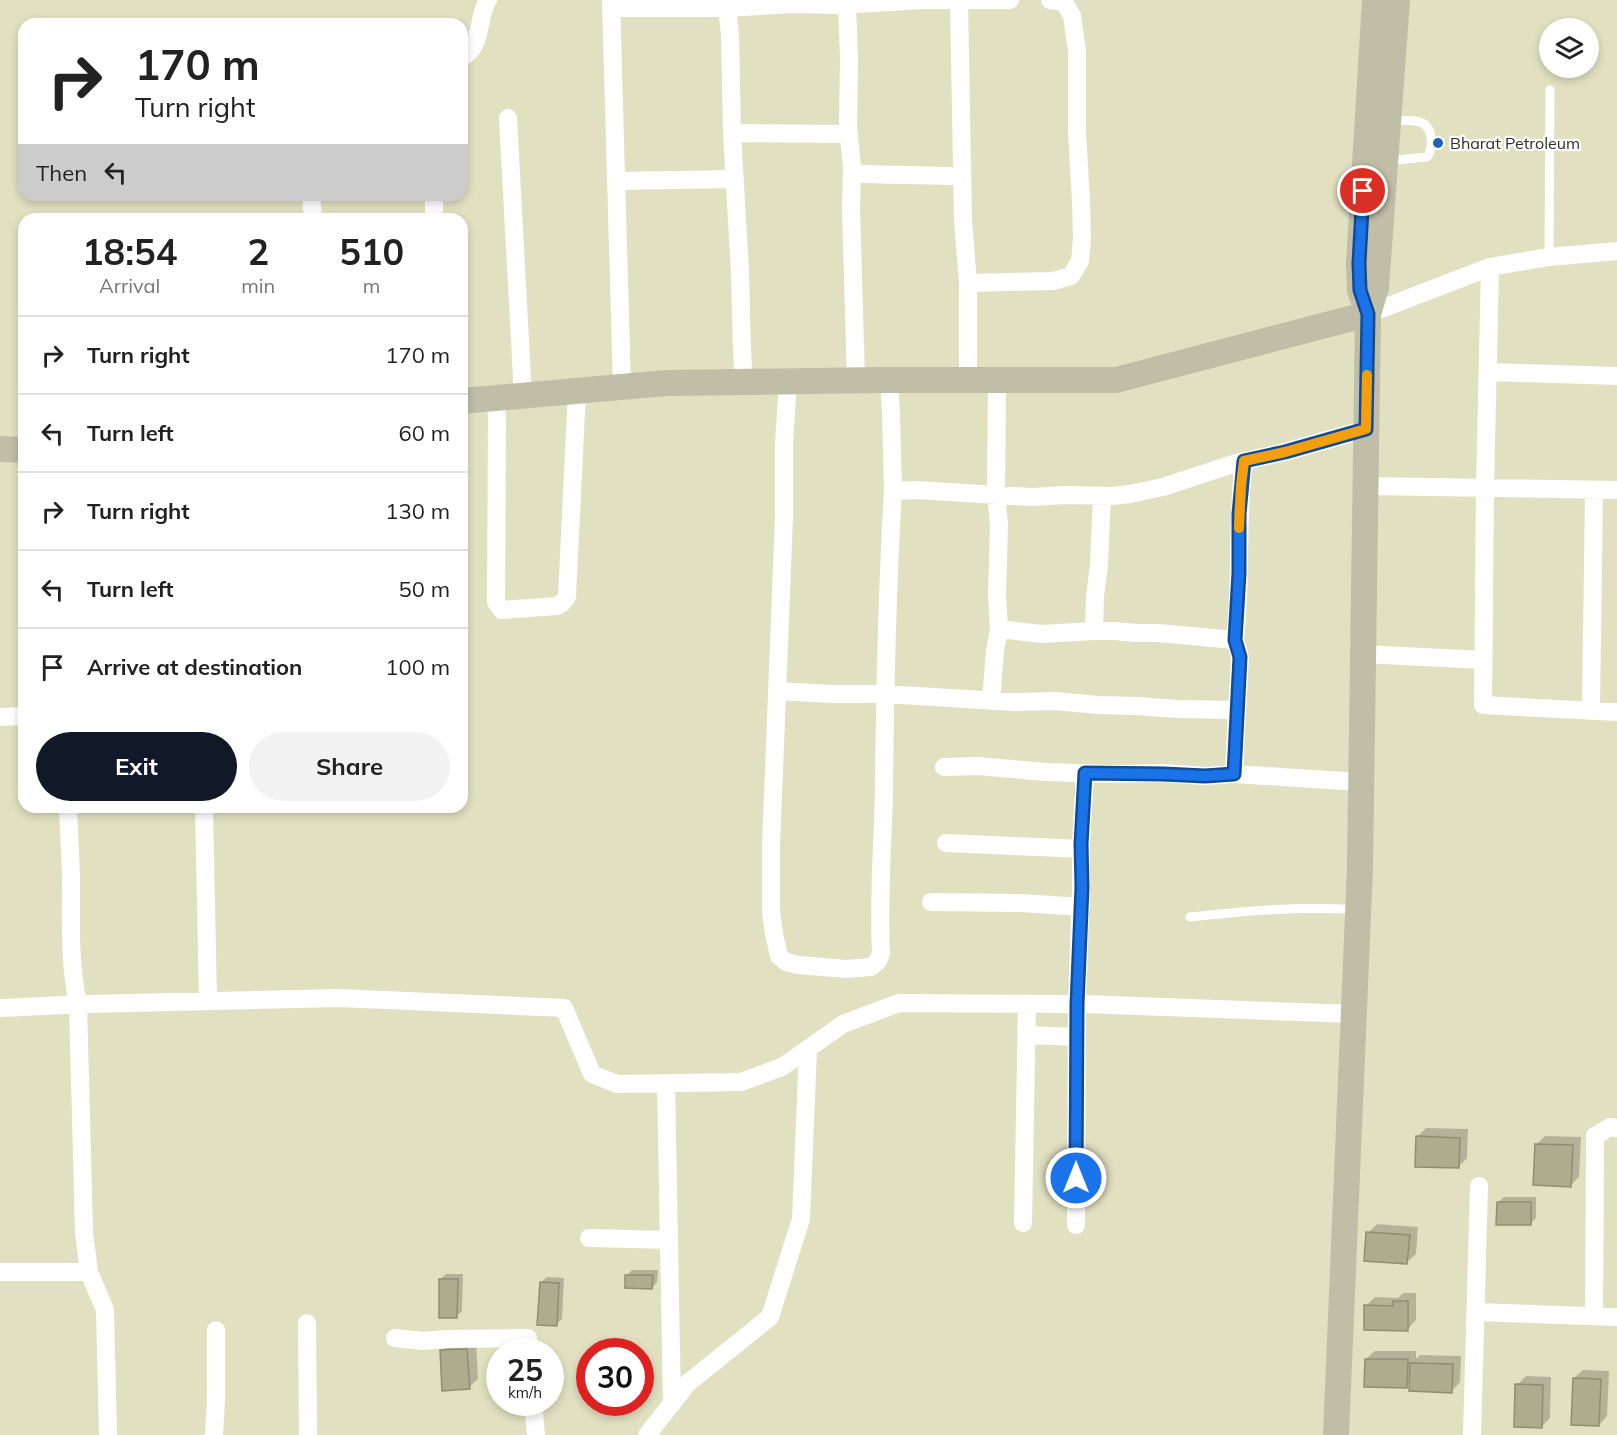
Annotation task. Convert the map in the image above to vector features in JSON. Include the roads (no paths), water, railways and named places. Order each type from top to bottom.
[{"type":"street","points":[[468,54],[478,36],[483,7],[488,0]]},
{"type":"street","points":[[622,387],[611,4],[847,4],[906,0],[1010,0]]},
{"type":"street","points":[[968,283],[1053,281],[1071,276],[1080,261],[1082,238],[1077,132],[1077,51],[1072,16],[1064,2],[1050,0]]},
{"type":"street","points":[[1368,314],[1360,290],[1359,263],[1375,0]]},
{"type":"street","points":[[1336,1435],[1358,911],[1368,314],[1376,287],[1397,0]]},
{"type":"street","points":[[959,1],[962,177],[968,283],[968,380]]},
{"type":"street","points":[[728,4],[744,382]]},
{"type":"street","points":[[847,4],[856,380]]},
{"type":"street","points":[[508,118],[523,396]]},
{"type":"street","points":[[732,133],[849,134]]},
{"type":"street","points":[[852,173],[934,174],[962,177]]},
{"type":"street","points":[[616,181],[735,179]]},
{"type":"street","points":[[468,400],[666,383],[1116,380],[1368,314],[1491,267],[1549,257],[1617,251]]},
{"type":"street","points":[[1491,267],[1485,488],[1483,705],[1617,712]]},
{"type":"street","points":[[1488,372],[1617,376]]},
{"type":"street","points":[[788,381],[784,444],[784,517],[771,912],[776,947],[779,956],[786,962],[847,969],[871,967],[878,961],[881,953],[880,884],[888,575],[893,491],[889,380]]},
{"type":"street","points":[[991,701],[999,629],[997,595],[999,524],[996,495],[997,380]]},
{"type":"street","points":[[495,398],[497,417],[496,602],[502,610],[557,606],[567,597],[577,391]]},
{"type":"street","points":[[893,491],[917,490],[1032,497],[1130,494],[1163,487],[1244,461],[1366,429]]},
{"type":"street","points":[[0,449],[18,450]]},
{"type":"street","points":[[1234,774],[1240,657],[1235,640],[1239,573],[1239,514],[1244,461]]},
{"type":"street","points":[[1366,486],[1617,490]]},
{"type":"street","points":[[1591,710],[1594,490]]},
{"type":"street","points":[[1094,631],[1102,496]]},
{"type":"street","points":[[999,629],[1042,634],[1094,631],[1158,633],[1235,640]]},
{"type":"street","points":[[1363,654],[1483,660]]},
{"type":"street","points":[[777,691],[1237,710]]},
{"type":"street","points":[[0,717],[18,716]]},
{"type":"street","points":[[944,767],[978,766],[1045,772],[1205,776],[1234,774],[1361,782]]},
{"type":"street","points":[[1076,1225],[1077,1004],[1085,773]]},
{"type":"street","points":[[68,813],[71,956],[78,1004],[84,1233],[89,1272],[105,1310],[108,1435]]},
{"type":"street","points":[[204,813],[208,1001]]},
{"type":"street","points":[[946,843],[1081,849]]},
{"type":"street","points":[[931,902],[1022,903],[1081,907]]},
{"type":"street","points":[[0,1008],[339,998],[564,1008],[592,1074],[617,1084],[741,1082],[782,1067],[843,1024],[899,1003],[1077,1004],[1354,1014]]},
{"type":"street","points":[[1023,1223],[1027,1004]]},
{"type":"street","points":[[1027,1035],[1077,1037]]},
{"type":"street","points":[[647,1435],[688,1383],[770,1317],[801,1219],[808,1049]]},
{"type":"street","points":[[666,1083],[672,1404]]},
{"type":"street","points":[[1594,1316],[1595,1136],[1610,1127],[1617,1128]]},
{"type":"street","points":[[1472,1435],[1479,1186]]},
{"type":"street","points":[[589,1238],[669,1240]]},
{"type":"street","points":[[0,1272],[89,1272]]},
{"type":"street","points":[[1475,1312],[1617,1317]]},
{"type":"street","points":[[307,1323],[308,1435]]},
{"type":"street","points":[[213,1435],[216,1401],[216,1330]]},
{"type":"street","points":[[395,1338],[423,1341],[486,1339]]},
{"type":"street","points":[[534,1416],[536,1435]]},
{"type":"lane","points":[[1549,257],[1550,90]]},
{"type":"lane","points":[[1385,161],[1426,157],[1431,146],[1428,127],[1422,122],[1389,120]]},
{"type":"lane","points":[[1190,917],[1260,910],[1329,908],[1358,911]]},
{"type":"place","name":"Bharat Petroleum","points":[[1438,143]]}]
